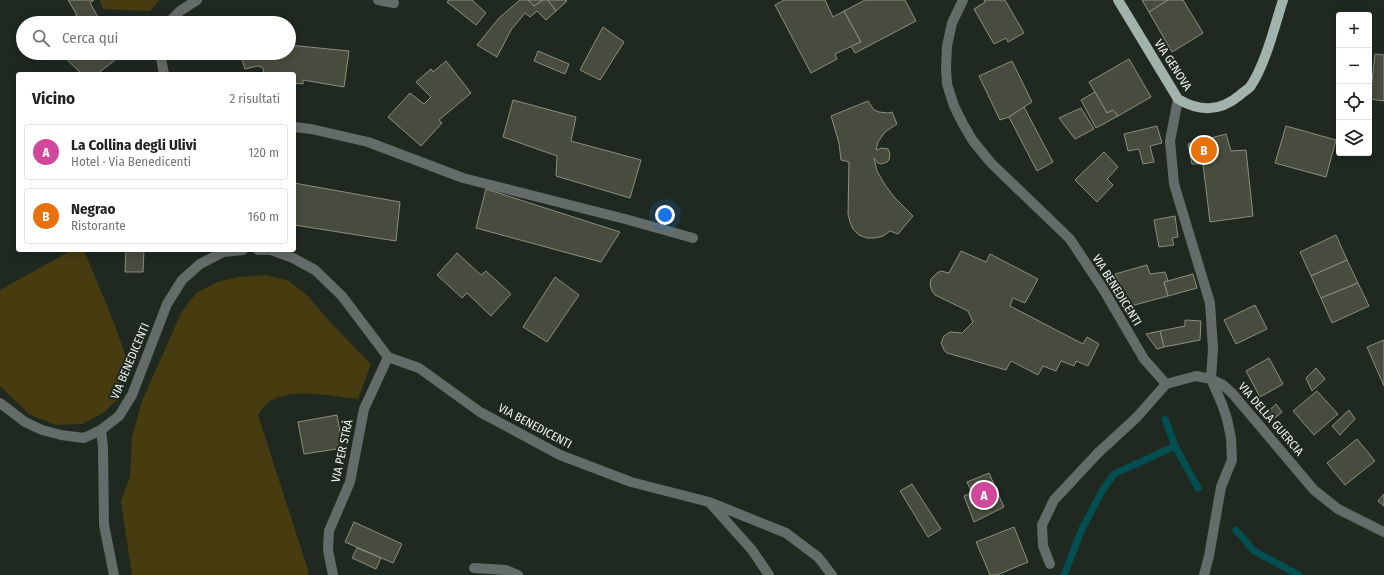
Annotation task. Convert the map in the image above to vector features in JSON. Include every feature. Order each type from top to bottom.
[{"type":"main road","name":"VIA GENOVA","points":[[1118,0],[1178,99],[1188,105],[1212,109],[1225,105],[1250,87],[1263,62],[1283,0]]},
{"type":"street","points":[[175,16],[197,0]]},
{"type":"street","points":[[378,0],[394,3]]},
{"type":"street","name":"VIA BENEDICENTI","points":[[963,0],[952,23],[947,46],[946,68],[947,84],[954,106],[963,124],[973,141],[991,163],[1070,239],[1103,290],[1144,359],[1166,384]]},
{"type":"street","points":[[161,60],[164,72]]},
{"type":"street","points":[[1178,99],[1170,141],[1174,184],[1210,303],[1213,349],[1211,379],[1222,404],[1231,438],[1232,460],[1221,487],[1209,556],[1204,575]]},
{"type":"street","points":[[296,127],[311,129],[368,142],[463,178],[625,218],[693,238]]},
{"type":"street","name":"VIA BENEDICENTI","points":[[0,403],[25,422],[42,430],[61,436],[84,438],[101,430],[119,416],[132,395],[166,304],[182,280],[200,264],[221,252]]},
{"type":"street","points":[[276,252],[293,258],[315,270],[342,296],[388,357]]},
{"type":"street","name":"VIA BENEDICENTI","points":[[388,357],[418,368],[480,412],[560,455],[631,482],[709,502],[786,532],[818,557],[832,575]]},
{"type":"street","name":"VIA PER STRÀ","points":[[333,575],[328,550],[329,531],[350,482],[364,409],[388,357]]},
{"type":"street","points":[[1050,564],[1043,546],[1042,525],[1054,500],[1098,453],[1138,416],[1166,384],[1196,376],[1211,379]]},
{"type":"street","name":"VIA DELLA GUERCIA","points":[[1211,379],[1223,385],[1232,393],[1314,490],[1338,509],[1384,532]]},
{"type":"street","points":[[101,430],[103,447],[104,525],[114,575]]},
{"type":"street","points":[[709,502],[752,550],[769,575]]},
{"type":"street","points":[[474,568],[506,570],[518,575]]},
{"type":"shaded area","points":[[100,0],[159,0],[150,11],[103,9]]},
{"type":"shaded area","points":[[68,252],[85,252],[114,323],[127,360],[117,400],[103,413],[82,424],[56,425],[30,415],[0,386],[0,290]]},
{"type":"shaded area","points":[[267,275],[289,281],[308,296],[329,321],[371,364],[358,399],[301,393],[290,394],[270,401],[258,415],[308,570],[308,575],[132,575],[121,501],[130,477],[132,437],[142,401],[181,313],[196,293],[217,282],[238,277]]},
{"type":"building","points":[[68,0],[94,0],[90,3],[97,16],[75,16],[77,15]]},
{"type":"building","points":[[449,0],[472,0],[486,13],[476,25],[447,2]]},
{"type":"building","points":[[520,0],[528,0],[534,6],[543,0],[548,0],[556,11],[546,20],[537,11],[530,17],[525,13],[511,30],[497,57],[477,45],[499,18]]},
{"type":"building","points":[[528,0],[543,0],[534,6]]},
{"type":"building","points":[[548,0],[566,0],[567,1],[556,11]]},
{"type":"building","points":[[784,0],[825,0],[833,17],[844,11],[861,42],[835,54],[837,59],[811,73],[775,5]]},
{"type":"building","points":[[865,0],[905,0],[916,21],[855,53],[851,46],[861,42],[844,11]]},
{"type":"building","points":[[984,0],[1005,0],[1024,33],[1008,42],[1006,38],[994,44],[974,9],[985,2]]},
{"type":"building","points":[[1142,0],[1168,0],[1149,12]]},
{"type":"building","points":[[1168,0],[1183,0],[1203,33],[1172,52],[1149,12]]},
{"type":"building","points":[[603,27],[624,42],[600,80],[580,70]]},
{"type":"building","points":[[296,46],[349,51],[344,87],[303,80],[303,84],[296,83],[296,72],[264,72],[263,68],[258,66],[245,69],[242,60],[296,60]]},
{"type":"building","points":[[538,51],[569,64],[565,74],[534,61]]},
{"type":"building","points":[[1375,54],[1384,55],[1384,101],[1372,99],[1372,81]]},
{"type":"building","points":[[1129,59],[1151,97],[1118,116],[1113,110],[1107,113],[1089,82]]},
{"type":"building","points":[[67,60],[115,60],[100,72],[80,72]]},
{"type":"building","points":[[446,61],[471,93],[439,120],[442,123],[421,146],[388,117],[410,93],[424,104],[431,97],[416,82],[431,69],[433,72]]},
{"type":"building","points":[[1012,61],[1032,102],[1009,117],[1000,120],[979,76]]},
{"type":"building","points":[[1095,92],[1107,113],[1113,110],[1118,116],[1096,128],[1081,100]]},
{"type":"building","points":[[513,100],[576,117],[571,141],[641,160],[630,198],[556,176],[557,156],[503,137]]},
{"type":"building","points":[[868,101],[874,110],[888,113],[892,112],[897,124],[885,132],[878,142],[876,150],[882,148],[888,149],[890,154],[889,160],[881,164],[874,158],[877,171],[885,185],[895,198],[913,216],[898,234],[890,231],[883,236],[875,238],[867,238],[859,235],[853,229],[850,222],[848,214],[849,162],[841,160],[839,143],[831,116]]},
{"type":"building","points":[[1024,107],[1053,162],[1037,171],[1009,117]]},
{"type":"building","points":[[1081,108],[1094,129],[1075,139],[1059,118]]},
{"type":"building","points":[[1157,126],[1162,143],[1150,146],[1154,162],[1143,164],[1139,149],[1128,151],[1124,134]]},
{"type":"building","points":[[1286,126],[1336,140],[1326,177],[1275,163]]},
{"type":"building","points":[[1226,134],[1231,151],[1246,150],[1253,216],[1210,222],[1203,164],[1192,164],[1188,144]]},
{"type":"building","points":[[1104,152],[1118,167],[1107,179],[1113,185],[1097,202],[1075,180]]},
{"type":"building","points":[[296,183],[400,202],[396,241],[296,225]]},
{"type":"building","points":[[486,189],[620,232],[601,262],[476,228]]},
{"type":"building","points":[[1175,216],[1178,237],[1172,238],[1174,245],[1159,247],[1154,220]]},
{"type":"building","points":[[1336,235],[1347,260],[1311,276],[1300,252]]},
{"type":"building","points":[[961,251],[986,262],[990,254],[1038,279],[1025,303],[1013,298],[1010,306],[1083,344],[1087,337],[1099,344],[1088,366],[1076,361],[1074,366],[1061,361],[1056,371],[1043,366],[1038,375],[1011,361],[1006,370],[947,353],[941,343],[944,336],[950,332],[962,333],[973,322],[968,311],[935,295],[930,284],[931,279],[937,273],[941,271],[949,273]]},
{"type":"building","points":[[126,252],[144,252],[143,272],[125,272]]},
{"type":"building","points":[[457,253],[481,275],[486,271],[511,294],[491,316],[467,293],[462,298],[437,275]]},
{"type":"building","points":[[1347,260],[1358,283],[1321,298],[1311,276]]},
{"type":"building","points":[[1147,265],[1150,274],[1165,272],[1168,281],[1164,282],[1168,296],[1131,306],[1115,274]]},
{"type":"building","points":[[1193,274],[1197,288],[1168,296],[1164,282]]},
{"type":"building","points":[[555,277],[579,295],[547,342],[523,327]]},
{"type":"building","points":[[1358,283],[1369,306],[1332,323],[1321,298]]},
{"type":"building","points":[[1255,305],[1267,329],[1236,344],[1224,320]]},
{"type":"building","points":[[1185,320],[1201,321],[1200,340],[1164,347],[1160,331],[1185,326]]},
{"type":"building","points":[[1160,331],[1164,347],[1157,349],[1146,334]]},
{"type":"building","points":[[1384,340],[1384,386],[1367,347]]},
{"type":"building","points":[[1269,358],[1283,384],[1260,397],[1246,371]]},
{"type":"building","points":[[1316,368],[1325,379],[1312,391],[1306,378]]},
{"type":"building","points":[[1317,391],[1338,414],[1314,435],[1293,411]]},
{"type":"building","points":[[1276,404],[1282,412],[1270,422],[1264,415]]},
{"type":"building","points":[[1349,410],[1355,419],[1340,435],[1332,426]]},
{"type":"building","points":[[337,415],[343,448],[304,454],[298,422]]},
{"type":"building","points":[[1357,439],[1375,461],[1345,485],[1327,463]]},
{"type":"building","points":[[989,473],[1004,507],[974,522],[964,496],[972,493],[967,482]]},
{"type":"building","points":[[912,484],[941,529],[928,537],[900,491]]},
{"type":"building","points":[[1384,494],[1384,506],[1378,501]]},
{"type":"building","points":[[354,522],[402,544],[393,563],[345,542]]},
{"type":"building","points":[[1014,527],[1028,562],[997,575],[990,575],[976,542]]},
{"type":"building","points":[[357,548],[381,558],[376,569],[352,558]]},
{"type":"waterway","points":[[1165,419],[1175,446],[1198,488]]},
{"type":"waterway","points":[[1064,575],[1082,529],[1102,491],[1114,474],[1175,446]]},
{"type":"waterway","points":[[1236,530],[1254,551],[1299,575]]},
{"type":"place","name":"Negrao","points":[[1204,150]]},
{"type":"place","name":"La Collina degli Ulivi","points":[[984,495]]}]
